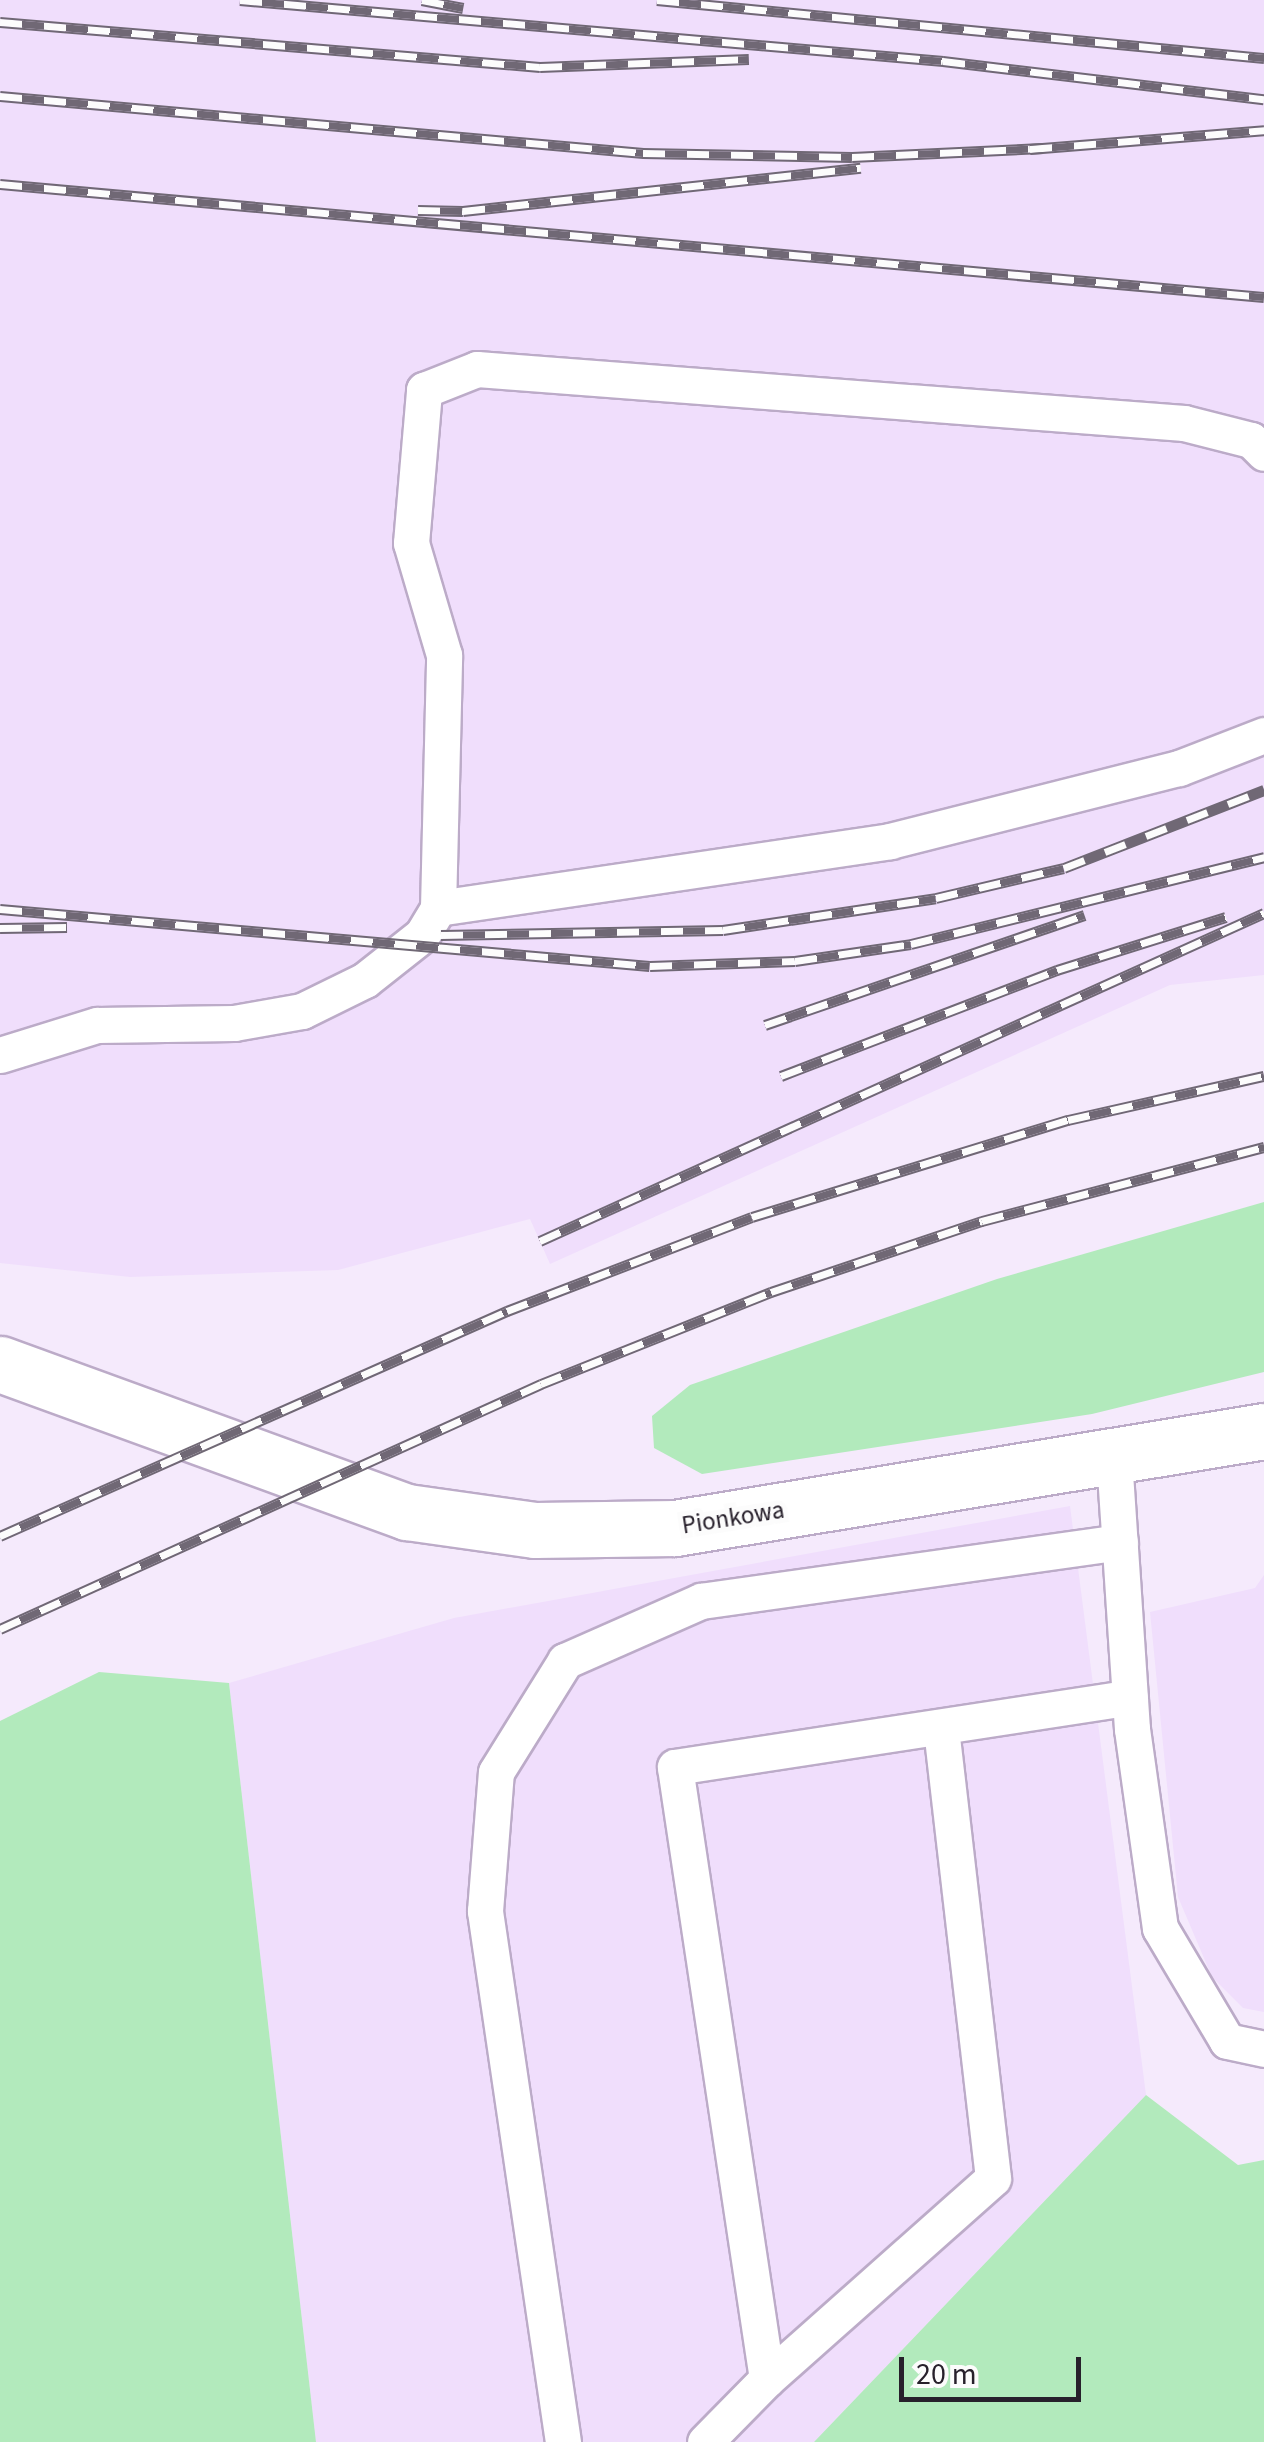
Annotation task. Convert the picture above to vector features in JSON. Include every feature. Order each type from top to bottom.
[{"type":"street","name":"Pionkowa","points":[[0,1364],[406,1512],[534,1530],[675,1528],[1114,1458],[1264,1430]]},
{"type":"lane","points":[[0,1055],[97,1025],[234,1023],[302,1011],[364,980],[422,935],[438,908],[444,655],[411,543],[424,390],[477,369],[1184,423],[1251,440],[1264,453]]},
{"type":"lane","points":[[438,908],[890,841],[1178,768],[1264,735]]},
{"type":"lane","points":[[1114,1458],[1130,1696],[1160,1928],[1227,2041],[1264,2050]]},
{"type":"lane","points":[[562,2442],[485,1911],[496,1772],[565,1661],[702,1600],[1120,1542]]},
{"type":"lane","points":[[768,2379],[675,1767],[1130,1696]]},
{"type":"lane","points":[[705,2442],[768,2379],[994,2178],[942,1727]]},
{"type":"shaded area","points":[[0,0],[1264,0],[1264,975],[1170,985],[550,1264],[530,1219],[338,1270],[130,1277],[0,1263]]},
{"type":"shaded area","points":[[1070,1506],[1146,2095],[814,2442],[316,2442],[229,1683],[454,1618]]},
{"type":"shaded area","points":[[1264,1575],[1264,2012],[1243,2008],[1212,1977],[1178,1897],[1150,1612],[1255,1588]]},
{"type":"green space","points":[[1264,1202],[1264,1372],[1092,1414],[702,1474],[654,1448],[652,1416],[690,1385],[997,1279]]},
{"type":"green space","points":[[99,1672],[229,1683],[316,2442],[0,2442],[0,1721]]},
{"type":"green space","points":[[1146,2095],[1238,2165],[1264,2160],[1264,2442],[814,2442]]},
{"type":"railway","points":[[240,0],[943,61],[1264,99]]},
{"type":"railway","points":[[422,0],[463,8]]},
{"type":"railway","points":[[657,0],[1264,58]]},
{"type":"railway","points":[[0,22],[540,67],[749,59]]},
{"type":"railway","points":[[0,96],[643,153],[852,157],[1043,148]]},
{"type":"railway","points":[[1030,149],[1264,130]]},
{"type":"railway","points":[[418,210],[463,211],[861,168]]},
{"type":"railway","points":[[0,184],[1264,297]]},
{"type":"railway","points":[[441,935],[723,930],[936,898],[1064,868],[1264,790]]},
{"type":"railway","points":[[0,909],[650,966],[795,961],[911,944],[1264,857]]},
{"type":"railway","points":[[540,1241],[1264,913]]},
{"type":"railway","points":[[765,1025],[1085,915]]},
{"type":"railway","points":[[781,1076],[1057,970],[1226,917]]},
{"type":"railway","points":[[0,928],[67,927]]},
{"type":"railway","points":[[0,1536],[507,1311],[752,1217],[1068,1120],[1264,1076]]},
{"type":"railway","points":[[0,1629],[541,1384],[771,1292],[982,1221],[1264,1147]]}]
